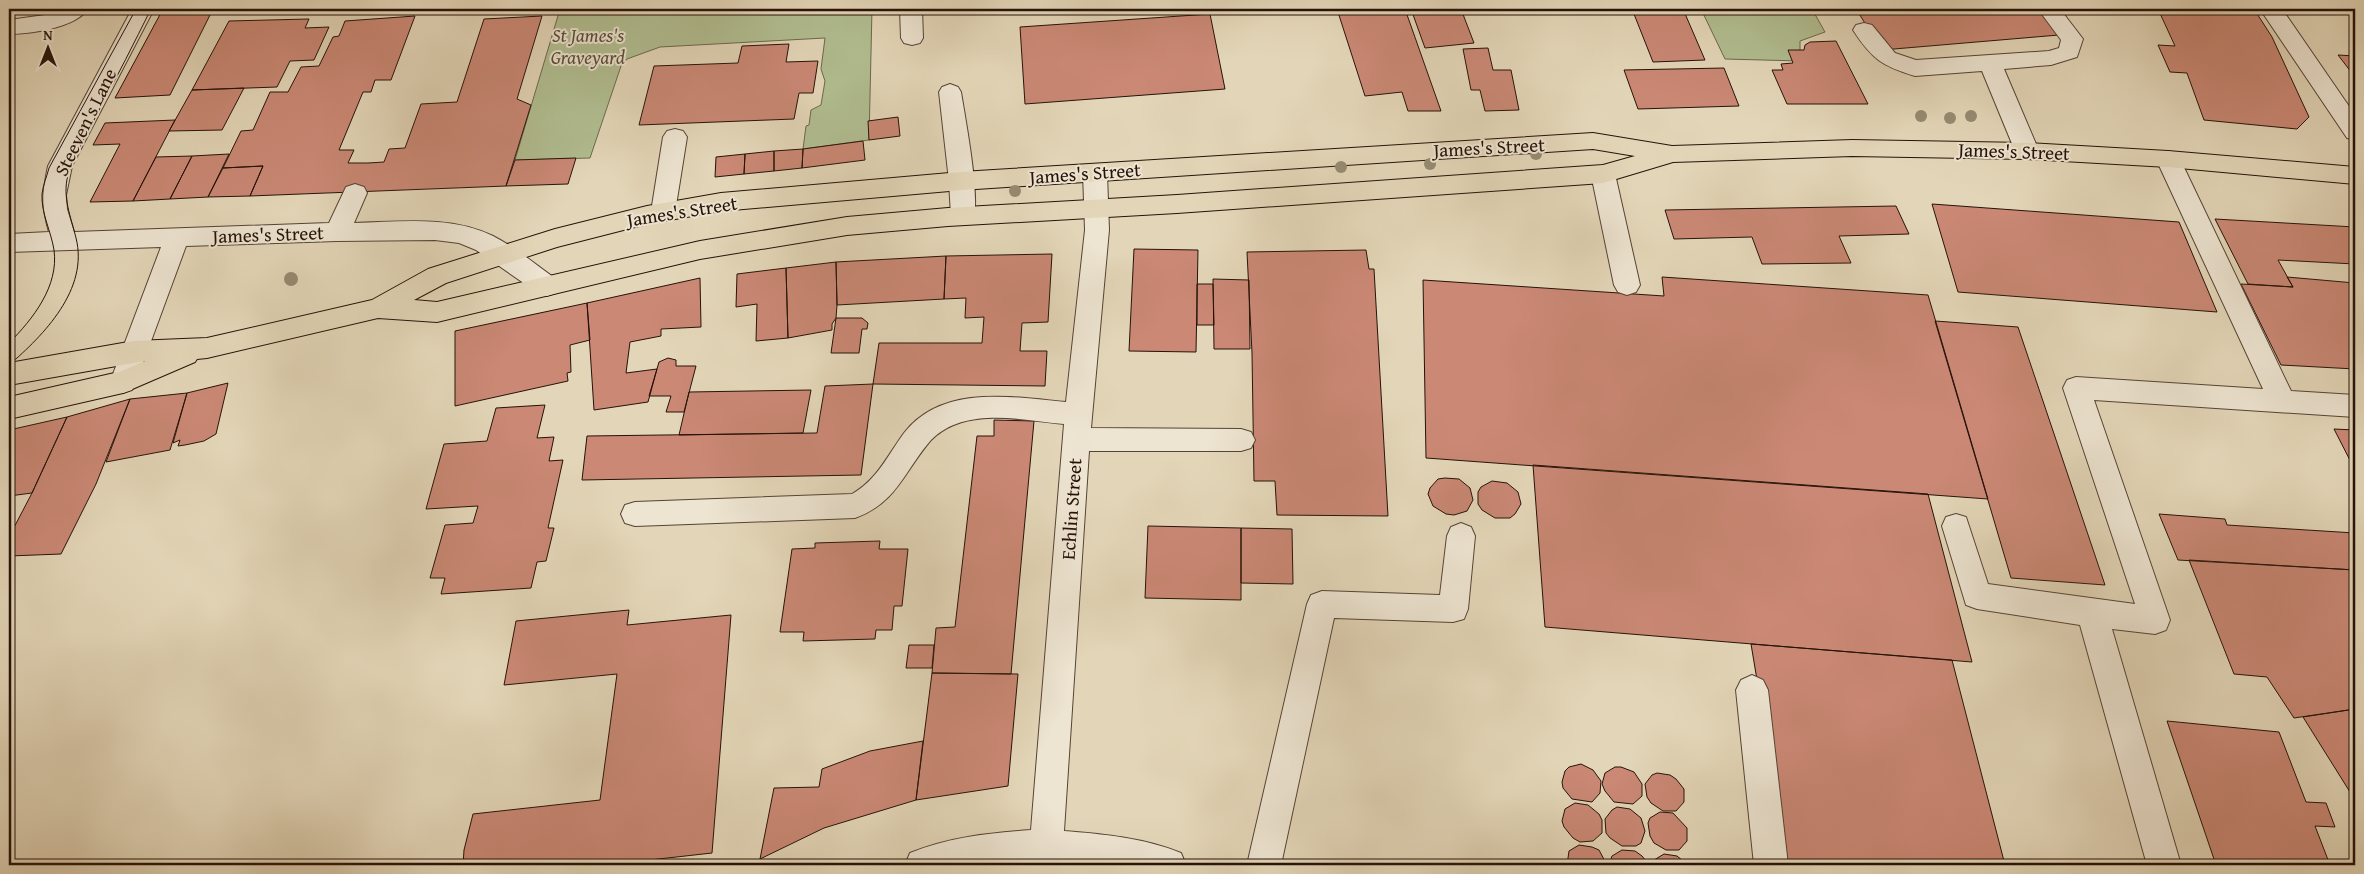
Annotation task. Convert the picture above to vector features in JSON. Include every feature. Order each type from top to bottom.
[{"type":"main road","name":"James's Street","points":[[9,408],[122,382],[196,350],[378,308],[437,276],[607,224],[721,202],[961,181],[1593,141],[1672,154],[1852,148],[2027,151],[2168,159],[2355,176]]},
{"type":"main road","name":"James's Street","points":[[378,308],[438,312],[700,250],[847,226],[963,216],[1603,174],[1672,154]]},
{"type":"main road","name":"James's Street","points":[[9,374],[134,351],[196,350]]},
{"type":"street","points":[[9,27],[22,27],[52,20],[73,13],[77,9]]},
{"type":"street","name":"Steeven's Lane","points":[[64,241],[55,202],[56,180],[60,166],[143,9]]},
{"type":"street","points":[[911,9],[912,38]]},
{"type":"street","points":[[1864,30],[1887,58],[1915,68],[2051,58],[2069,52],[2072,39],[2049,9]]},
{"type":"street","points":[[2271,9],[2355,132]]},
{"type":"street","points":[[1990,63],[2027,151]]},
{"type":"street","points":[[950,92],[961,181],[963,216]]},
{"type":"street","points":[[663,212],[675,137]]},
{"type":"street","points":[[2168,159],[2282,401]]},
{"type":"street","name":"Echlin Street","points":[[1046,846],[1077,427],[1097,230],[1098,208],[1095,173]]},
{"type":"street","points":[[1603,174],[1626,285]]},
{"type":"street","points":[[337,232],[355,193]]},
{"type":"street","name":"James's Street","points":[[9,243],[337,232],[435,231],[462,234],[485,243],[504,254],[547,286]]},
{"type":"street","points":[[122,382],[177,237]]},
{"type":"street","points":[[1956,526],[1976,596],[2155,620],[2076,388],[2355,406]]},
{"type":"street","points":[[635,514],[855,506],[870,500],[886,482],[917,436],[935,421],[958,411],[985,407],[1077,427],[1241,440]]},
{"type":"street","points":[[1264,865],[1322,604],[1454,609],[1461,536]]},
{"type":"street","points":[[2092,613],[2164,865]]},
{"type":"street","points":[[1752,690],[1771,865]]},
{"type":"street","points":[[922,865],[981,850],[1046,846],[1104,851],[1169,865]]},
{"type":"green space","name":"St James's Graveyard","points":[[560,9],[872,9],[869,140],[803,149],[806,126],[809,125],[811,110],[821,105],[825,81],[821,69],[825,38],[660,47],[627,59],[621,66],[590,158],[515,160]]},
{"type":"green space","points":[[1701,9],[1812,9],[1825,32],[1800,41],[1800,61],[1725,59]]},
{"type":"building","points":[[163,9],[213,9],[170,95],[115,98]]},
{"type":"building","points":[[350,9],[411,9],[349,11]]},
{"type":"building","points":[[1337,9],[1405,9],[1441,111],[1408,111],[1402,92],[1365,96]]},
{"type":"building","points":[[1411,9],[1461,9],[1474,43],[1425,48]]},
{"type":"building","points":[[1632,9],[1683,9],[1705,60],[1653,62]]},
{"type":"building","points":[[1856,9],[2039,9],[2059,35],[1882,50]]},
{"type":"building","points":[[2158,9],[2254,9],[2272,37],[2309,117],[2297,129],[2204,120],[2187,73],[2170,72],[2158,45],[2175,46]]},
{"type":"building","points":[[1210,14],[1225,89],[1025,104],[1020,27]]},
{"type":"building","points":[[415,16],[391,80],[375,80],[371,92],[363,92],[339,150],[354,150],[348,163],[384,162],[389,149],[405,148],[421,104],[457,102],[484,19],[542,16],[517,99],[531,105],[506,186],[250,196],[263,166],[223,168],[241,131],[253,130],[270,92],[288,92],[301,67],[319,66],[333,37],[339,36],[345,21]]},
{"type":"building","points":[[309,19],[305,28],[329,27],[314,60],[290,61],[277,87],[192,90],[229,21]]},
{"type":"building","points":[[1836,41],[1868,104],[1787,104],[1772,70],[1783,70],[1781,64],[1793,63],[1788,50],[1804,50],[1805,45],[1810,42]]},
{"type":"building","points":[[789,44],[786,62],[818,61],[813,93],[799,93],[794,119],[639,125],[654,66],[738,63],[742,46]]},
{"type":"building","points":[[1488,48],[1493,70],[1511,70],[1519,110],[1485,111],[1480,90],[1471,90],[1463,49]]},
{"type":"building","points":[[2338,55],[2355,56],[2355,77]]},
{"type":"building","points":[[1724,68],[1739,106],[1638,109],[1624,70]]},
{"type":"building","points":[[244,88],[222,130],[169,131],[192,90]]},
{"type":"building","points":[[898,117],[900,136],[869,140],[868,121]]},
{"type":"building","points":[[175,120],[133,201],[90,202],[120,144],[93,145],[105,123]]},
{"type":"building","points":[[863,141],[865,160],[802,168],[803,149]]},
{"type":"building","points":[[803,149],[802,168],[774,171],[774,151]]},
{"type":"building","points":[[774,151],[774,171],[744,174],[745,154]]},
{"type":"building","points":[[229,154],[208,197],[170,199],[192,156]]},
{"type":"building","points":[[745,154],[744,174],[715,177],[716,157]]},
{"type":"building","points":[[192,156],[170,199],[133,201],[156,157]]},
{"type":"building","points":[[576,158],[568,184],[506,186],[515,160]]},
{"type":"building","points":[[263,166],[250,196],[208,197],[223,168]]},
{"type":"building","points":[[1932,204],[2179,222],[2217,312],[1958,292]]},
{"type":"building","points":[[1896,206],[1909,234],[1839,236],[1851,263],[1762,264],[1752,237],[1674,239],[1665,210]]},
{"type":"building","points":[[2215,219],[2355,227],[2355,264],[2278,260],[2293,287],[2248,284]]},
{"type":"building","points":[[1134,249],[1198,250],[1196,352],[1129,351]]},
{"type":"building","points":[[1366,250],[1369,269],[1374,269],[1388,516],[1277,515],[1275,481],[1254,481],[1252,353],[1247,252]]},
{"type":"building","points":[[1052,254],[1048,322],[1022,323],[1020,351],[1047,351],[1045,386],[873,384],[879,343],[982,343],[984,317],[965,318],[966,298],[944,299],[946,256]]},
{"type":"building","points":[[946,256],[944,299],[837,305],[836,262]]},
{"type":"building","points":[[836,262],[837,305],[836,318],[832,324],[832,330],[788,338],[786,268]]},
{"type":"building","points":[[786,268],[788,338],[756,341],[757,304],[736,307],[737,274]]},
{"type":"building","points":[[1662,277],[1928,295],[1988,499],[1426,458],[1423,280],[1664,296]]},
{"type":"building","points":[[2287,277],[2355,283],[2355,369],[2281,365],[2241,284],[2293,287]]},
{"type":"building","points":[[700,278],[701,327],[661,329],[661,336],[630,342],[626,373],[657,369],[648,402],[594,410],[587,303]]},
{"type":"building","points":[[1213,279],[1249,280],[1250,349],[1214,349]]},
{"type":"building","points":[[1197,284],[1213,284],[1214,325],[1197,325]]},
{"type":"building","points":[[587,303],[590,340],[570,345],[571,372],[567,373],[568,381],[455,406],[455,331]]},
{"type":"building","points":[[836,318],[862,318],[868,323],[867,329],[862,329],[859,353],[831,353]]},
{"type":"building","points":[[1935,321],[2018,327],[2105,585],[2011,578]]},
{"type":"building","points":[[668,358],[676,360],[676,366],[696,366],[684,412],[666,412],[671,396],[649,396],[659,362]]},
{"type":"building","points":[[228,383],[216,434],[204,441],[185,445],[178,446],[180,440],[173,443],[187,393]]},
{"type":"building","points":[[873,384],[861,475],[582,480],[587,436],[817,433],[825,386]]},
{"type":"building","points":[[811,390],[803,433],[679,435],[689,392]]},
{"type":"building","points":[[187,393],[170,450],[106,462],[130,399]]},
{"type":"building","points":[[130,399],[96,484],[61,554],[9,556],[9,537],[32,493],[67,417]]},
{"type":"building","points":[[545,405],[537,438],[554,437],[549,461],[563,460],[548,528],[554,528],[546,561],[537,562],[531,588],[441,594],[445,578],[430,578],[445,525],[473,523],[478,506],[426,509],[444,444],[487,441],[496,408]]},
{"type":"building","points":[[67,417],[32,493],[9,496],[9,430]]},
{"type":"building","points":[[994,420],[1034,421],[1011,674],[932,673],[936,628],[955,627],[977,436],[994,436]]},
{"type":"building","points":[[2334,429],[2355,430],[2355,470]]},
{"type":"building","points":[[1533,465],[1928,494],[1972,662],[1545,627]]},
{"type":"building","points":[[1438,479],[1459,479],[1470,488],[1473,500],[1467,511],[1454,515],[1446,514],[1433,506],[1428,494],[1430,488]]},
{"type":"building","points":[[1492,481],[1507,483],[1518,492],[1521,504],[1510,518],[1495,518],[1482,510],[1478,504],[1478,492],[1481,487]]},
{"type":"building","points":[[2159,514],[2225,519],[2227,525],[2355,533],[2355,570],[2178,560]]},
{"type":"building","points":[[1148,526],[1241,528],[1241,600],[1145,598]]},
{"type":"building","points":[[1241,528],[1292,529],[1293,584],[1241,583]]},
{"type":"building","points":[[880,541],[879,549],[908,549],[902,606],[894,606],[892,630],[876,630],[875,639],[803,641],[804,632],[780,632],[792,549],[815,548],[815,543]]},
{"type":"building","points":[[2189,560],[2355,570],[2355,709],[2294,718],[2267,677],[2234,674]]},
{"type":"building","points":[[629,610],[627,625],[731,615],[712,853],[605,865],[463,865],[464,850],[473,814],[600,800],[617,674],[504,685],[516,621]]},
{"type":"building","points":[[1751,644],[1952,660],[2005,865],[1788,865]]},
{"type":"building","points":[[909,645],[934,645],[932,668],[906,668]]},
{"type":"building","points":[[932,673],[1018,674],[1008,786],[916,800]]},
{"type":"building","points":[[2355,709],[2355,800],[2303,717]]},
{"type":"building","points":[[2167,721],[2279,732],[2306,802],[2326,803],[2335,827],[2315,826],[2330,865],[2216,865]]},
{"type":"building","points":[[923,741],[916,800],[824,828],[760,859],[774,788],[819,787],[822,769],[870,751]]},
{"type":"building","points":[[1581,764],[1593,770],[1601,781],[1600,793],[1592,802],[1572,799],[1563,788],[1562,782],[1565,771],[1569,767]]},
{"type":"building","points":[[1615,767],[1621,767],[1634,772],[1642,784],[1642,796],[1633,804],[1614,802],[1605,791],[1602,784],[1605,773]]},
{"type":"building","points":[[1657,773],[1670,775],[1684,789],[1684,802],[1676,811],[1663,811],[1651,803],[1647,797],[1645,784],[1652,775]]},
{"type":"building","points":[[1575,803],[1588,805],[1599,814],[1602,820],[1602,833],[1593,841],[1580,842],[1573,838],[1564,827],[1562,821],[1565,809]]},
{"type":"building","points":[[1617,807],[1630,809],[1641,818],[1645,831],[1641,843],[1636,846],[1622,846],[1606,833],[1605,819]]},
{"type":"building","points":[[1660,812],[1673,813],[1687,828],[1687,841],[1679,850],[1666,850],[1654,843],[1650,836],[1648,823],[1650,818]]},
{"type":"building","points":[[1579,845],[1599,850],[1607,865],[1567,865],[1569,851]]},
{"type":"building","points":[[1622,850],[1635,851],[1649,865],[1609,865],[1612,856]]},
{"type":"building","points":[[1664,854],[1677,856],[1688,865],[1652,865],[1654,860]]},
{"type":"tram line","points":[[9,343],[35,313],[48,289],[52,276],[54,250],[42,201],[49,168],[136,9]]},
{"type":"tram line","points":[[9,365],[49,325],[70,293],[76,275],[78,257],[66,191],[68,175],[78,150],[151,9]]}]
